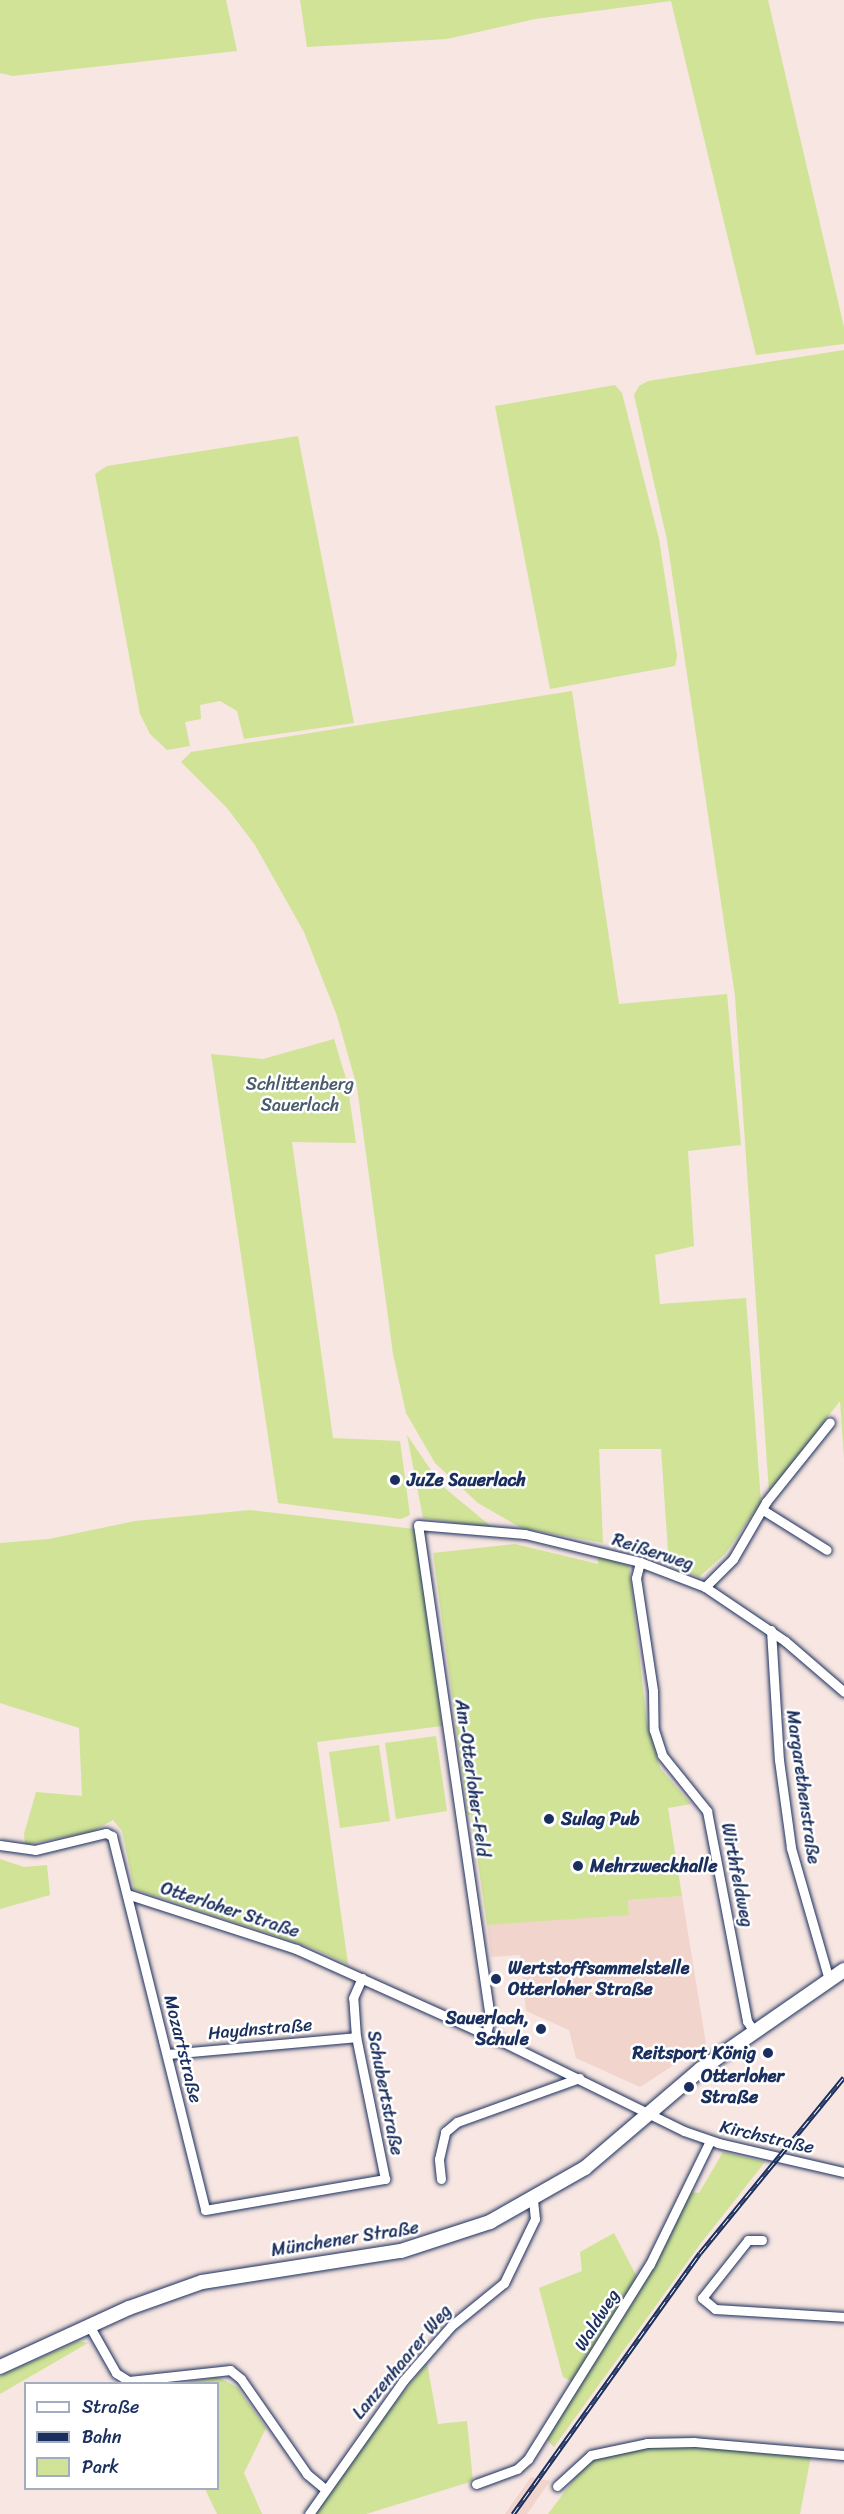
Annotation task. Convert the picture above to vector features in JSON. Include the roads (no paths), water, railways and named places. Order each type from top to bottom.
[{"type":"main road","name":"Münchener Straße","points":[[0,2367],[90,2327],[202,2282],[401,2251],[443,2240],[533,2200],[585,2168],[753,2030],[844,1970]]},
{"type":"street","points":[[705,1587],[733,1559],[763,1510],[830,1422]]},
{"type":"street","points":[[763,1510],[827,1550]]},
{"type":"street","name":"Reißerweg","points":[[418,1525],[525,1534],[640,1562],[705,1587],[771,1630],[844,1692]]},
{"type":"street","name":"Am-Otterloher-Feld","points":[[418,1525],[490,2018],[486,2034]]},
{"type":"street","name":"Wirthfeldweg","points":[[640,1562],[636,1578],[653,1691],[654,1730],[662,1755],[707,1811],[747,2021],[753,2030]]},
{"type":"street","name":"Margarethenstraße","points":[[771,1630],[779,1760],[791,1848],[829,1980]]},
{"type":"street","points":[[0,1845],[35,1850],[106,1833],[112,1836],[130,1896]]},
{"type":"street","name":"Otterloher Straße","points":[[130,1896],[222,1922],[362,1978],[651,2112]]},
{"type":"street","name":"Mozartstraße","points":[[130,1896],[205,2210]]},
{"type":"street","name":"Schubertstraße","points":[[205,2210],[384,2179],[356,2037],[353,1998],[362,1978]]},
{"type":"street","name":"Haydnstraße","points":[[167,2054],[356,2037]]},
{"type":"street","points":[[441,2179],[439,2159],[446,2132],[457,2122],[579,2078]]},
{"type":"street","name":"Kirchstraße","points":[[651,2112],[710,2141],[844,2172]]},
{"type":"street","name":"Waldweg","points":[[476,2484],[517,2469],[528,2459],[650,2264],[710,2141]]},
{"type":"street","name":"Lanzenhaarer Weg","points":[[309,2514],[372,2420],[437,2342],[504,2283],[535,2219],[533,2200]]},
{"type":"street","points":[[762,2240],[748,2240],[702,2298],[715,2309],[844,2317]]},
{"type":"street","points":[[90,2327],[116,2373],[129,2382],[230,2370],[241,2379],[307,2474],[326,2489]]},
{"type":"street","points":[[557,2486],[591,2455],[647,2443],[694,2442],[844,2454]]},
{"type":"railway","points":[[513,2514],[700,2253],[844,2077]]},
{"type":"place","name":"JuZe Sauerlach","points":[[395,1480]]},
{"type":"place","name":"Sulag Pub","points":[[549,1819]]},
{"type":"place","name":"Mehrzweckhalle","points":[[578,1866]]},
{"type":"place","name":"Wertstoffsammelstelle Otterloher Straße","points":[[496,1979]]},
{"type":"place","name":"Sauerlach, Schule","points":[[541,2029]]},
{"type":"place","name":"Reitsport König","points":[[768,2053]]},
{"type":"place","name":"Otterloher Straße","points":[[689,2087]]},
{"type":"park label","name":"Schlittenberg Sauerlach","points":[[300,1095]]}]
